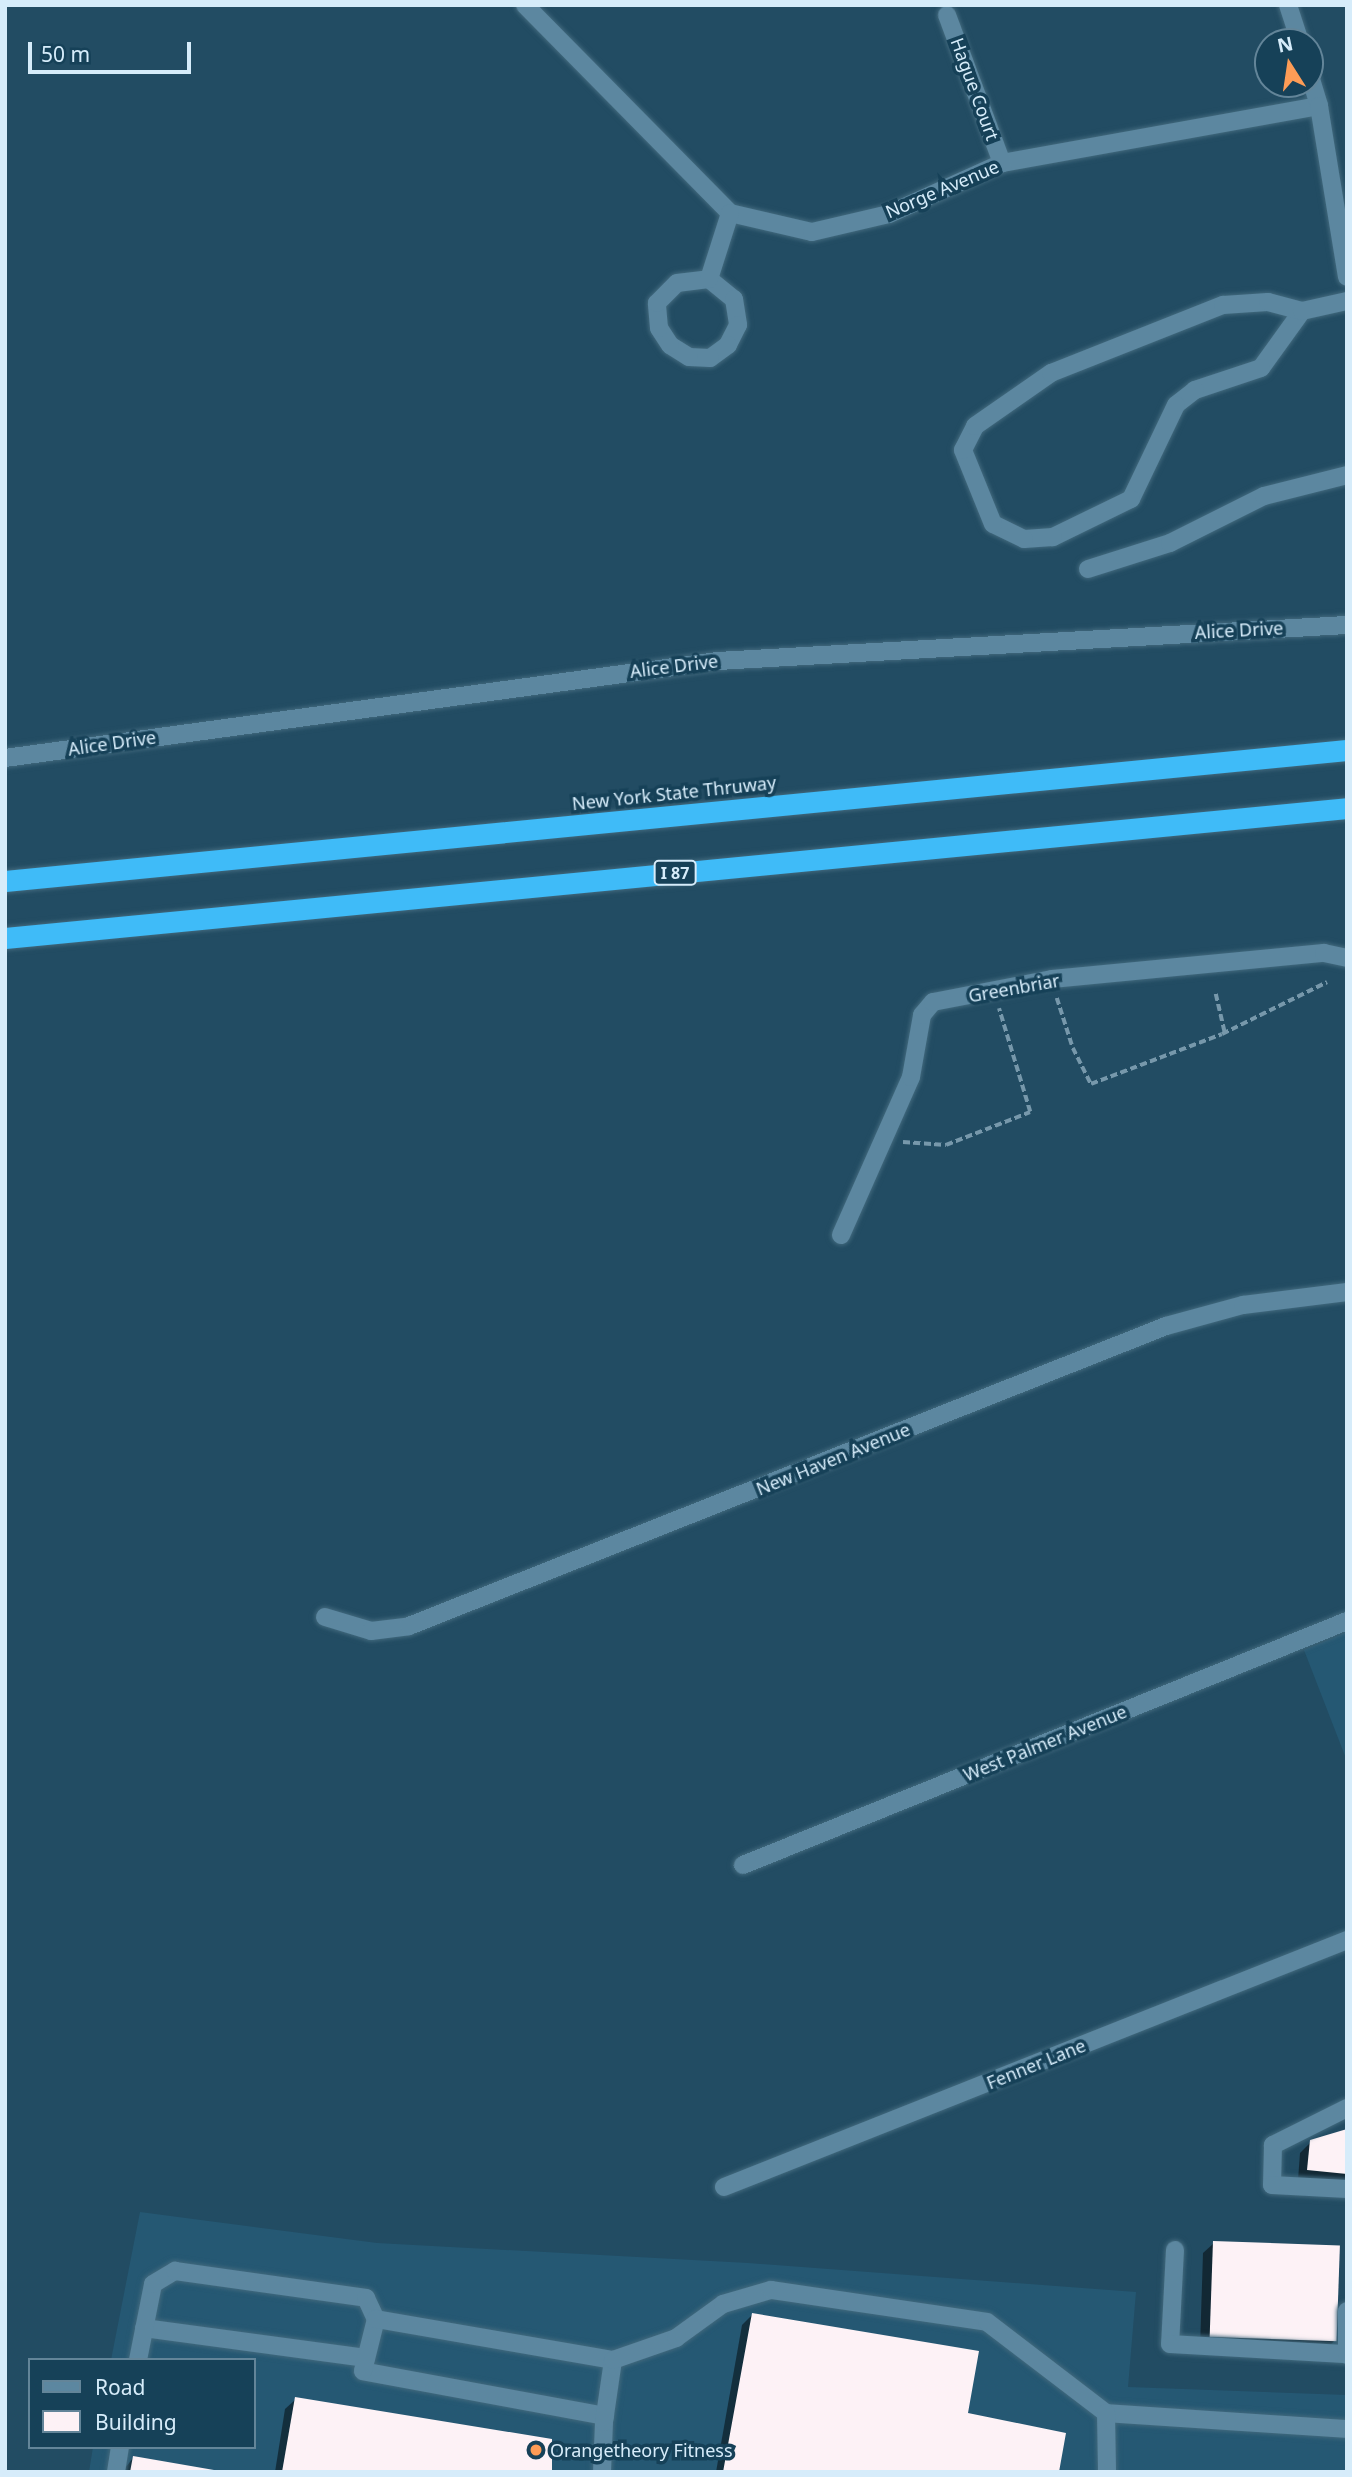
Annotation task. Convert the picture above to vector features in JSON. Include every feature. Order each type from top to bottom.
[{"type":"highway","name":"New York State Thruway","points":[[5,881],[1342,751]]},
{"type":"highway","name":"I 87","points":[[5,938],[1346,808]]},
{"type":"street","points":[[524,5],[730,213],[709,279]]},
{"type":"street","points":[[1288,5],[1295,28]]},
{"type":"street","name":"Hague Court","points":[[947,15],[1002,163]]},
{"type":"street","points":[[1317,98],[1347,277]]},
{"type":"street","name":"Norge Avenue","points":[[730,213],[813,232],[889,214],[1002,163],[1320,106]]},
{"type":"street","points":[[709,279],[734,299],[738,325],[728,345],[710,358],[688,357],[670,345],[659,328],[657,303],[677,283],[709,279]]},
{"type":"street","points":[[1302,311],[1261,368],[1195,390],[1176,405],[1131,499],[1053,537],[1024,539],[993,524],[963,450],[975,426],[1051,373],[1223,305],[1268,302],[1302,311],[1347,301]]},
{"type":"street","points":[[1088,569],[1170,543],[1264,496],[1347,475]]},
{"type":"street","name":"Alice Drive","points":[[5,758],[718,661],[1347,625]]},
{"type":"street","name":"Greenbriar","points":[[841,1235],[911,1077],[922,1014],[933,1002],[1052,979],[1324,953],[1347,958]]},
{"type":"street","name":"New Haven Avenue","points":[[325,1617],[371,1631],[409,1626],[1166,1326],[1243,1305],[1347,1292]]},
{"type":"street","name":"West Palmer Avenue","points":[[743,1866],[1347,1620]]},
{"type":"street","name":"Fenner Lane","points":[[724,2187],[1347,1940]]},
{"type":"street","points":[[1347,2108],[1273,2145],[1272,2185],[1347,2189]]},
{"type":"street","points":[[1175,2250],[1170,2344],[1345,2355],[1347,2311]]},
{"type":"street","points":[[138,2358],[153,2284],[175,2271],[366,2298],[376,2319],[363,2371],[604,2416]]},
{"type":"street","points":[[376,2319],[613,2360],[676,2337],[723,2304],[771,2290],[988,2322],[1106,2413],[1347,2429]]},
{"type":"street","points":[[144,2328],[366,2358]]},
{"type":"street","points":[[602,2472],[604,2416],[613,2360]]},
{"type":"street","points":[[1106,2413],[1108,2472]]},
{"type":"street","points":[[116,2472],[120,2449]]},
{"type":"path","points":[[1052,979],[1073,1048],[1091,1084],[1225,1032],[1328,982]]},
{"type":"path","points":[[884,1138],[946,1145],[1030,1112],[995,990]]},
{"type":"path","points":[[1216,994],[1225,1032]]},
{"type":"shaded area","points":[[1347,1632],[1347,1761],[1304,1650]]},
{"type":"shaded area","points":[[140,2212],[377,2243],[748,2263],[1136,2292],[1128,2387],[1347,2395],[1347,2472],[89,2472],[93,2449],[256,2449],[256,2358],[111,2358]]},
{"type":"building","points":[[1347,2129],[1347,2174],[1307,2170],[1310,2140]]},
{"type":"building","points":[[1213,2241],[1340,2245],[1337,2341],[1210,2337]]},
{"type":"building","points":[[752,2313],[979,2351],[968,2413],[1066,2433],[1059,2472],[723,2472]]},
{"type":"building","points":[[295,2397],[552,2439],[552,2472],[282,2472]]},
{"type":"building","points":[[133,2456],[214,2470],[130,2472]]},
{"type":"place","name":"Orangetheory Fitness","points":[[536,2450]]}]
